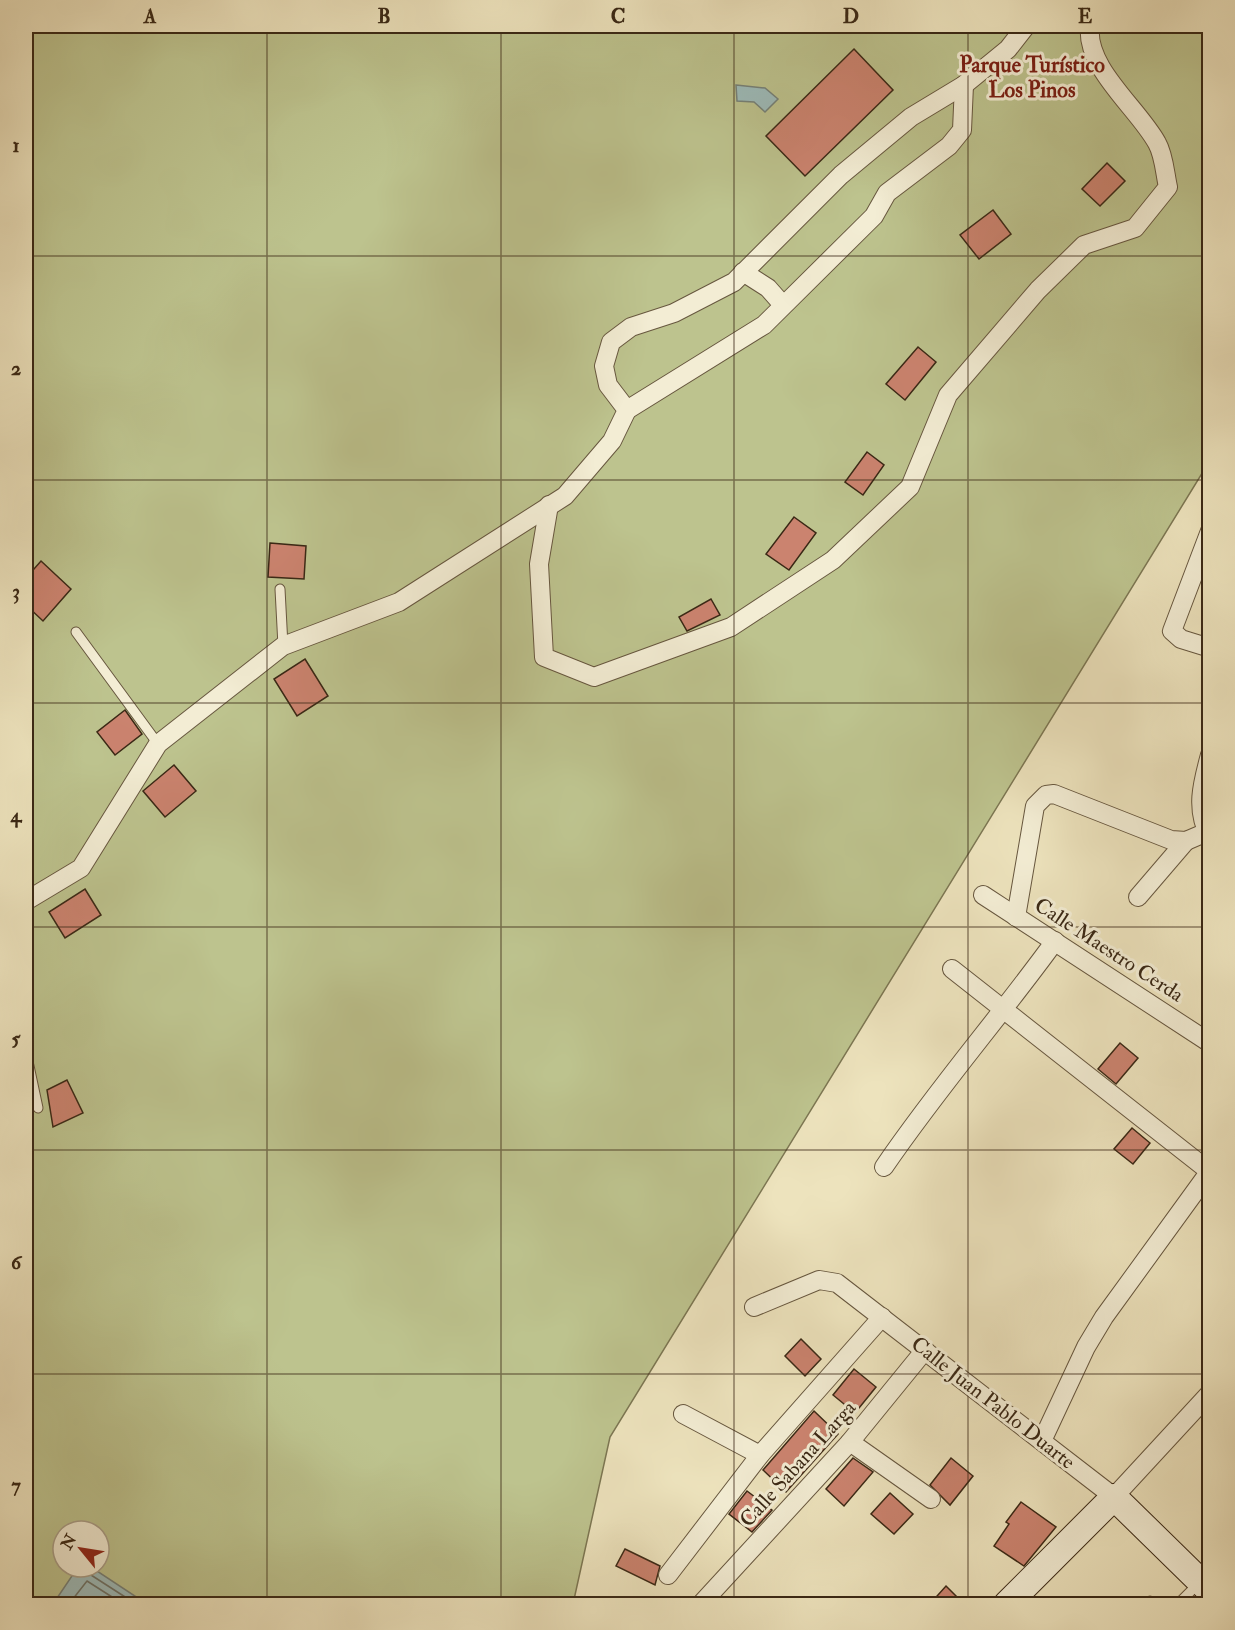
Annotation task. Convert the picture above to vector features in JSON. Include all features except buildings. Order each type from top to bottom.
[{"type":"street","points":[[627,410],[608,385],[604,366],[611,342],[632,327],[674,314],[734,282],[841,176],[911,117],[964,85],[1008,49],[1026,26]]},
{"type":"street","points":[[549,505],[539,564],[544,657],[594,677],[731,627],[833,560],[910,487],[948,394],[1038,290],[1084,245],[1135,228],[1168,188],[1158,144],[1112,82],[1088,40],[1090,26]]},
{"type":"street","points":[[26,901],[81,868],[158,744],[283,646],[399,602],[565,496],[612,441],[627,410],[764,325],[874,216],[887,193],[949,147],[962,130],[964,85]]},
{"type":"street","points":[[743,272],[768,288],[783,305]]},
{"type":"street","points":[[1209,531],[1173,630],[1180,639],[1209,648]]},
{"type":"street","points":[[1016,917],[1035,806],[1046,795],[1054,794],[1158,836],[1186,842],[1208,835],[1201,814],[1200,793],[1209,755]]},
{"type":"street","points":[[1138,897],[1186,842]]},
{"type":"street","name":"Calle Maestro Cerda","points":[[983,896],[1209,1044]]},
{"type":"street","points":[[884,1167],[951,1073],[1004,1011],[1055,941]]},
{"type":"street","points":[[952,969],[1209,1171],[1104,1317],[1086,1347],[1042,1441]]},
{"type":"street","name":"Calle Juan Pablo Duarte","points":[[754,1307],[819,1280],[837,1283],[1114,1497],[1205,1586]]},
{"type":"street","points":[[668,1575],[760,1455],[882,1317]]},
{"type":"street","name":"Calle Sabana Larga","points":[[701,1605],[850,1442],[925,1350]]},
{"type":"street","points":[[1006,1605],[1114,1497],[1209,1393]]},
{"type":"street","points":[[683,1414],[760,1455]]},
{"type":"street","points":[[850,1442],[931,1499]]},
{"type":"lane","points":[[280,589],[283,646]]},
{"type":"lane","points":[[76,633],[158,744]]},
{"type":"lane","points":[[26,1052],[38,1108]]},
{"type":"lane","points":[[1178,1605],[1205,1586]]},
{"type":"green space","points":[[26,26],[1209,26],[1209,462],[610,1437],[573,1604],[26,1604]]},
{"type":"water","points":[[736,85],[765,88],[778,99],[765,112],[754,102],[737,101]]},
{"type":"water","points":[[70,1579],[109,1579],[147,1604],[53,1604]]},
{"type":"district","name":"Parque Turístico Los Pinos","points":[[1032,78]]}]
